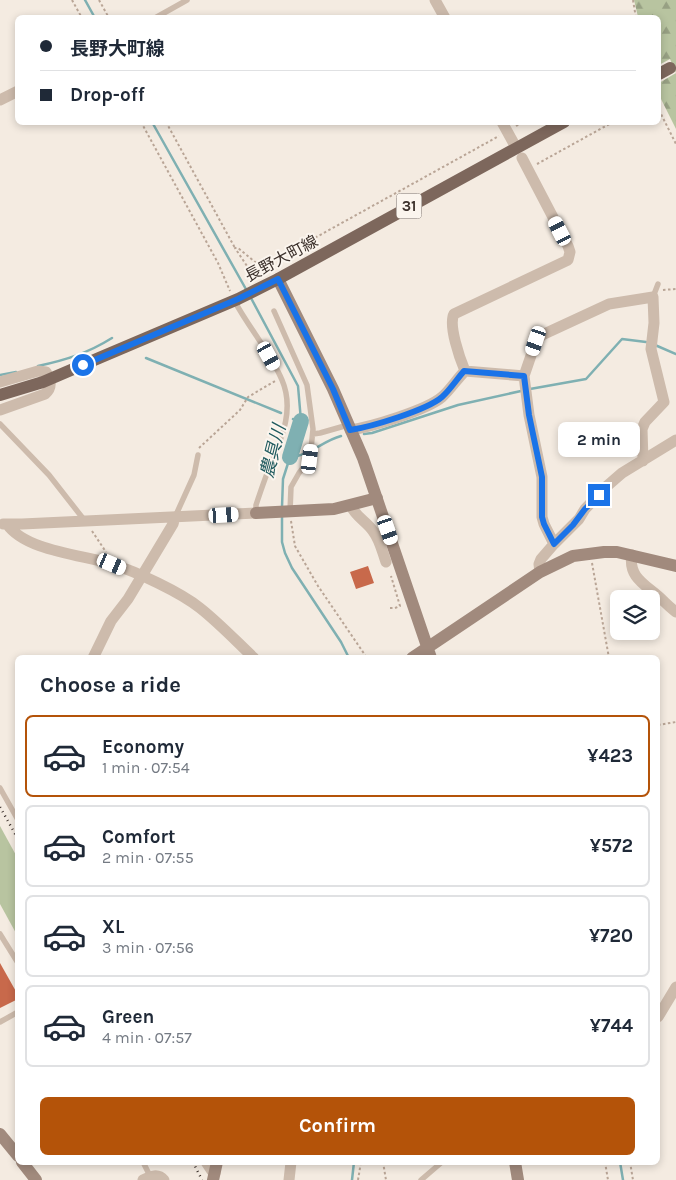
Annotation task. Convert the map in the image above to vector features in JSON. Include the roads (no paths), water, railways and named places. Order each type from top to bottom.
[{"type":"main road","name":"長野大町線","points":[[0,396],[50,378],[236,300],[278,279],[559,125]]},
{"type":"street","points":[[435,0],[443,15]]},
{"type":"street","points":[[0,100],[15,92]]},
{"type":"street","points":[[505,127],[513,142]]},
{"type":"street","points":[[464,371],[454,330],[452,317],[454,314],[568,260],[570,252],[568,246],[522,158]]},
{"type":"street","points":[[278,279],[333,389],[349,427],[377,498],[430,652],[540,572],[573,556],[604,552],[632,555],[676,566]]},
{"type":"street","points":[[554,544],[542,517],[542,477],[529,415],[524,376],[536,341],[542,335],[609,304],[655,290],[651,348],[664,402],[645,422],[642,429],[643,461]]},
{"type":"street","points":[[0,382],[38,370],[46,372],[50,378],[51,386],[45,394],[0,410]]},
{"type":"street","points":[[349,427],[364,428],[426,406],[442,397],[464,371]]},
{"type":"street","points":[[464,371],[524,376]]},
{"type":"street","points":[[540,572],[539,564],[541,559],[607,486],[617,477],[676,440]]},
{"type":"street","points":[[3,524],[325,510],[351,506],[377,498]]},
{"type":"street","points":[[351,506],[354,513],[367,523],[377,536],[386,562]]},
{"type":"street","points":[[94,655],[111,621],[128,598],[174,524],[175,517]]},
{"type":"street","points":[[3,524],[16,534],[38,544],[68,555],[112,564],[170,590],[200,608],[251,655]]},
{"type":"street","points":[[632,555],[631,567],[635,576],[676,612]]},
{"type":"street","points":[[660,1014],[676,988]]},
{"type":"street","points":[[0,1134],[15,1152]]},
{"type":"street","points":[[24,1165],[36,1180]]},
{"type":"street","points":[[289,1180],[291,1165]]},
{"type":"street","points":[[516,1165],[518,1180]]},
{"type":"street","points":[[147,1178],[160,1176],[164,1180]]},
{"type":"lane","points":[[160,15],[186,0]]},
{"type":"lane","points":[[236,300],[281,378],[287,396],[284,432],[256,505],[259,513]]},
{"type":"lane","points":[[274,311],[307,385],[313,434],[310,459],[291,487],[288,512]]},
{"type":"lane","points":[[0,424],[49,475],[85,521]]},
{"type":"lane","points":[[313,434],[349,427]]},
{"type":"lane","points":[[175,517],[194,474],[198,455]]},
{"type":"lane","points":[[0,788],[15,815]]},
{"type":"lane","points":[[0,934],[15,958]]},
{"type":"lane","points":[[0,1022],[15,1014]]},
{"type":"lane","points":[[144,1165],[147,1178]]},
{"type":"lane","points":[[421,1180],[438,1165]]},
{"type":"waterway","name":"農具川","points":[[85,0],[93,15]]},
{"type":"waterway","name":"農具川","points":[[154,125],[247,291]]},
{"type":"waterway","name":"農具川","points":[[251,298],[298,386],[301,421],[293,419]]},
{"type":"waterway","points":[[38,366],[76,355],[112,338]]},
{"type":"waterway","points":[[530,389],[586,379],[622,339],[646,342]]},
{"type":"waterway","points":[[655,345],[676,354]]},
{"type":"waterway","points":[[146,358],[281,413]]},
{"type":"waterway","points":[[0,375],[16,372]]},
{"type":"waterway","points":[[364,434],[458,405],[521,391]]},
{"type":"waterway","name":"農具川","points":[[290,457],[301,421]]},
{"type":"waterway","name":"農具川","points":[[282,507],[283,479],[290,457],[304,454],[341,436]]},
{"type":"waterway","name":"農具川","points":[[282,515],[282,542],[292,568],[341,642],[348,655]]},
{"type":"waterway","points":[[352,1180],[354,1165]]},
{"type":"waterway","name":"農具川","points":[[620,1165],[623,1180]]},
{"type":"railway","points":[[0,807],[15,834]]},
{"type":"railway","points":[[194,1165],[202,1180]]}]
